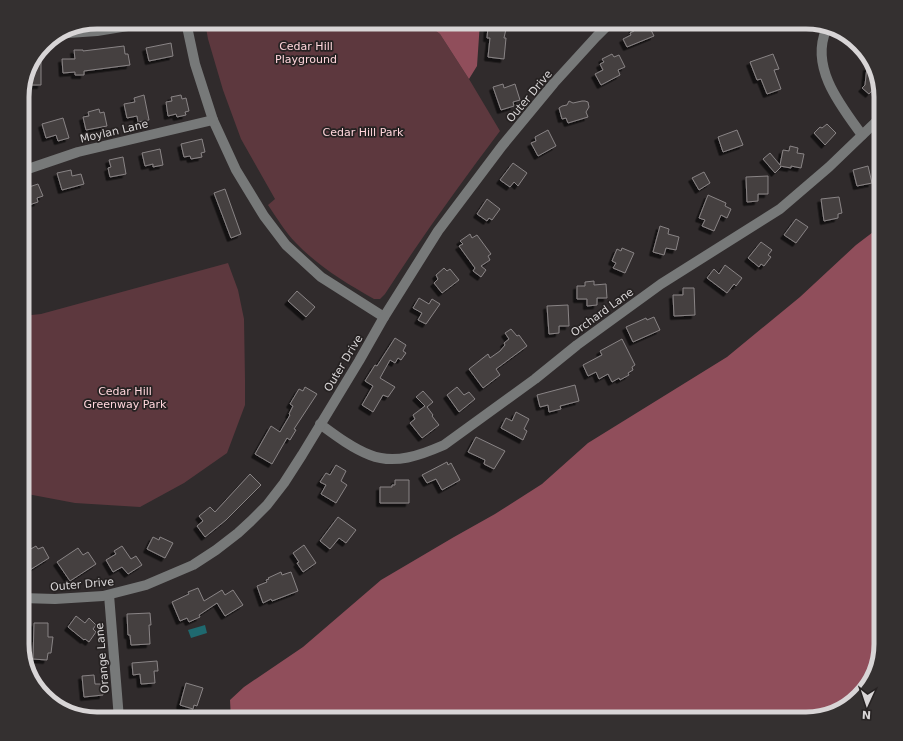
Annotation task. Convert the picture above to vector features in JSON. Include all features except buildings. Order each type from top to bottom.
[{"type":"street","points":[[76,32],[109,29]]},
{"type":"street","points":[[188,29],[195,64],[213,120],[236,170],[264,216],[286,245],[321,277],[384,317]]},
{"type":"street","name":"Outer Drive","points":[[29,598],[54,599],[109,595],[153,583],[186,569],[216,550],[238,533],[267,505],[284,483],[359,361],[384,317],[438,231],[502,146],[554,83],[604,29]]},
{"type":"street","points":[[826,32],[822,50],[822,65],[826,76],[844,110],[862,135]]},
{"type":"street","name":"Moylan Lane","points":[[29,169],[78,152],[213,120]]},
{"type":"street","name":"Orchard Lane","points":[[320,424],[355,448],[370,455],[385,459],[411,457],[429,452],[444,445],[661,284],[780,209],[829,167],[874,124]]},
{"type":"street","name":"Orange Lane","points":[[109,595],[118,712]]},
{"type":"green space","name":"Cedar Hill Park","points":[[206,29],[433,29],[440,34],[500,131],[441,211],[385,294],[380,299],[374,299],[353,287],[314,260],[292,239],[281,225],[268,205],[275,199],[241,139],[223,90]]},
{"type":"green space","name":"Cedar Hill Greenway Park","points":[[228,263],[238,290],[244,319],[245,405],[227,453],[184,483],[140,507],[75,503],[29,494],[29,315],[41,314]]},
{"type":"shaded area","points":[[433,29],[480,29],[477,66],[469,79],[440,34]]},
{"type":"shaded area","points":[[874,231],[874,644],[870,666],[865,678],[860,685],[847,685],[847,698],[832,707],[819,711],[806,712],[231,712],[230,700],[244,687],[303,647],[381,580],[495,514],[542,484],[588,443],[727,357],[800,297],[856,245]]},
{"type":"water","points":[[205,625],[207,633],[191,638],[188,630]]},
{"type":"park label","name":"Cedar Hill Playground","points":[[306,52]]}]
